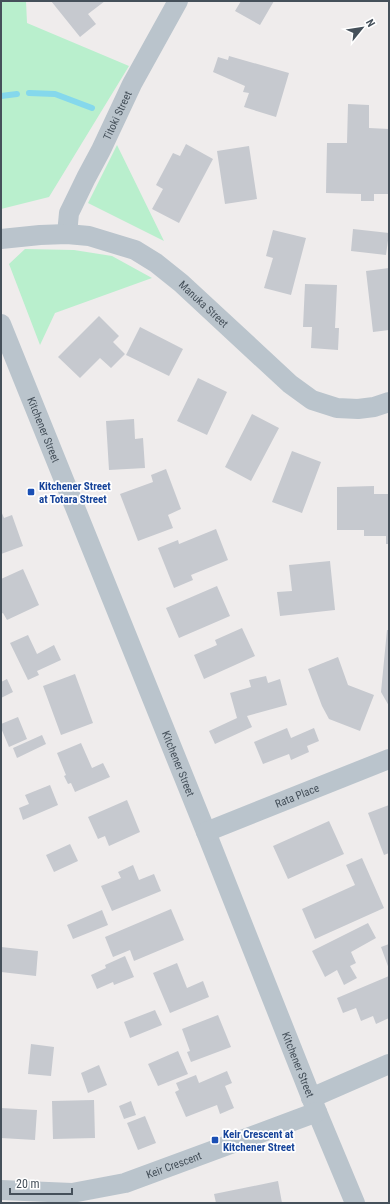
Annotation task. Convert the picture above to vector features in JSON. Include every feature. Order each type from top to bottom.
[{"type":"street","name":"Titoki Street","points":[[67,234],[69,213],[132,84],[178,1]]},
{"type":"street","name":"Manuka Street","points":[[1,239],[67,234],[89,236],[135,250],[156,263],[181,282],[290,384],[312,400],[337,408],[358,409],[374,407],[389,402]]},
{"type":"street","name":"Kitchener Street","points":[[1,324],[206,832],[314,1105],[355,1203]]},
{"type":"street","name":"Rata Place","points":[[206,832],[389,759]]},
{"type":"street","name":"Keir Crescent","points":[[1,1190],[72,1193],[125,1183],[314,1105],[389,1064]]},
{"type":"green space","points":[[1,1],[26,1],[27,23],[129,66],[49,197],[1,209]]},
{"type":"green space","points":[[117,145],[164,241],[88,203]]},
{"type":"green space","points":[[25,249],[74,250],[112,256],[152,278],[55,313],[40,345],[9,264]]},
{"type":"building","points":[[51,1],[105,1],[88,14],[96,24],[80,37]]},
{"type":"building","points":[[241,1],[274,1],[260,25],[235,11]]},
{"type":"building","points":[[229,56],[289,73],[276,117],[244,107],[249,93],[243,92],[245,86],[213,72],[218,57],[228,60]]},
{"type":"building","points":[[348,104],[369,105],[369,128],[389,129],[388,194],[374,194],[374,201],[361,201],[361,194],[326,193],[327,143],[347,143]]},
{"type":"building","points":[[186,144],[213,159],[179,223],[152,209],[163,189],[156,185],[173,153],[180,156]]},
{"type":"building","points":[[249,146],[257,199],[225,204],[217,151]]},
{"type":"building","points":[[353,229],[389,233],[386,255],[351,251]]},
{"type":"building","points":[[273,230],[306,238],[291,295],[264,288],[273,258],[266,256]]},
{"type":"building","points":[[389,268],[389,330],[373,332],[366,271]]},
{"type":"building","points":[[305,284],[337,285],[335,328],[339,328],[338,350],[311,348],[312,327],[303,327]]},
{"type":"building","points":[[99,316],[119,336],[113,342],[125,354],[111,368],[100,358],[80,378],[58,357]]},
{"type":"building","points":[[140,327],[183,349],[169,376],[126,355]]},
{"type":"building","points":[[198,378],[227,392],[207,435],[177,421]]},
{"type":"building","points":[[252,414],[279,428],[251,481],[225,467]]},
{"type":"building","points":[[134,419],[135,439],[143,438],[145,468],[109,470],[106,421]]},
{"type":"building","points":[[292,451],[321,462],[302,513],[272,502]]},
{"type":"building","points":[[166,469],[181,509],[168,515],[173,528],[138,541],[120,494],[153,482],[151,475]]},
{"type":"building","points":[[374,486],[374,494],[389,494],[389,544],[386,544],[386,536],[364,536],[364,530],[337,530],[337,487]]},
{"type":"building","points":[[1,511],[4,518],[12,515],[23,546],[1,554]]},
{"type":"building","points":[[216,529],[228,560],[191,575],[193,580],[174,588],[158,548],[178,540],[179,544]]},
{"type":"building","points":[[330,561],[335,610],[280,616],[277,592],[292,591],[289,565]]},
{"type":"building","points":[[23,569],[39,605],[7,620],[3,613],[1,614],[1,579]]},
{"type":"building","points":[[217,586],[230,616],[179,638],[166,608]]},
{"type":"building","points":[[242,628],[255,656],[204,679],[194,655],[217,645],[215,640]]},
{"type":"building","points":[[387,630],[389,630],[389,706],[381,692]]},
{"type":"building","points":[[28,635],[37,654],[54,645],[61,660],[37,671],[39,675],[28,680],[10,643]]},
{"type":"building","points":[[338,657],[348,685],[374,695],[360,731],[329,719],[322,706],[308,669]]},
{"type":"building","points":[[75,674],[93,723],[61,735],[43,686]]},
{"type":"building","points":[[266,676],[268,683],[280,679],[287,705],[247,716],[252,727],[215,744],[209,731],[237,718],[230,693],[251,687],[249,680]]},
{"type":"building","points":[[7,679],[13,692],[1,698],[1,682]]},
{"type":"building","points":[[18,717],[27,739],[9,747],[1,728],[1,724]]},
{"type":"building","points":[[287,728],[291,738],[314,728],[319,741],[307,746],[309,752],[291,760],[289,754],[263,764],[254,742]]},
{"type":"building","points":[[42,735],[46,744],[17,758],[13,748]]},
{"type":"building","points":[[81,743],[92,768],[103,763],[110,777],[75,792],[71,783],[68,784],[64,776],[66,775],[57,753]]},
{"type":"building","points":[[50,785],[58,805],[23,820],[19,808],[29,804],[25,795]]},
{"type":"building","points":[[127,800],[140,832],[109,846],[105,836],[98,839],[88,817]]},
{"type":"building","points":[[389,805],[389,853],[384,855],[368,813]]},
{"type":"building","points":[[329,821],[344,854],[288,879],[273,846]]},
{"type":"building","points":[[70,844],[78,861],[54,872],[46,855]]},
{"type":"building","points":[[362,858],[384,908],[315,939],[302,909],[355,885],[346,865]]},
{"type":"building","points":[[133,865],[139,880],[154,874],[161,891],[112,911],[101,886],[121,878],[118,872]]},
{"type":"building","points":[[171,909],[184,940],[134,961],[130,950],[113,957],[105,937]]},
{"type":"building","points":[[102,910],[108,925],[73,939],[67,925]]},
{"type":"building","points":[[368,923],[376,938],[351,952],[356,963],[350,966],[357,978],[344,985],[337,970],[325,977],[312,951]]},
{"type":"building","points":[[389,944],[389,969],[381,947]]},
{"type":"building","points":[[1,947],[38,951],[36,976],[1,972]]},
{"type":"building","points":[[125,956],[134,977],[114,985],[113,982],[97,989],[91,975],[106,968],[105,965]]},
{"type":"building","points":[[177,963],[187,988],[203,981],[209,997],[170,1013],[153,973]]},
{"type":"building","points":[[389,976],[389,1018],[376,1024],[373,1016],[361,1021],[356,1008],[343,1013],[337,998]]},
{"type":"building","points":[[155,1010],[162,1025],[130,1038],[124,1022]]},
{"type":"building","points":[[218,1015],[231,1047],[191,1062],[187,1052],[190,1051],[182,1029]]},
{"type":"building","points":[[31,1044],[54,1047],[51,1076],[28,1074]]},
{"type":"building","points":[[178,1051],[188,1074],[158,1086],[148,1064]]},
{"type":"building","points":[[99,1065],[107,1085],[88,1093],[81,1073]]},
{"type":"building","points":[[227,1071],[232,1083],[225,1086],[234,1108],[220,1114],[217,1105],[186,1117],[175,1092],[179,1090],[176,1083],[196,1075],[199,1083]]},
{"type":"building","points":[[94,1100],[95,1138],[53,1139],[52,1101]]},
{"type":"building","points":[[131,1101],[136,1115],[124,1119],[119,1106]]},
{"type":"building","points":[[1,1108],[37,1110],[35,1140],[1,1138]]},
{"type":"building","points":[[145,1116],[156,1143],[138,1150],[127,1123]]},
{"type":"building","points":[[278,1181],[282,1203],[216,1203],[214,1194]]},
{"type":"waterway","points":[[29,93],[55,94],[92,108]]},
{"type":"waterway","points":[[1,96],[17,94]]},
{"type":"place","name":"Kitchener Street at Totara Street","points":[[31,492]]},
{"type":"place","name":"Keir Crescent at Kitchener Street","points":[[215,1140]]}]
